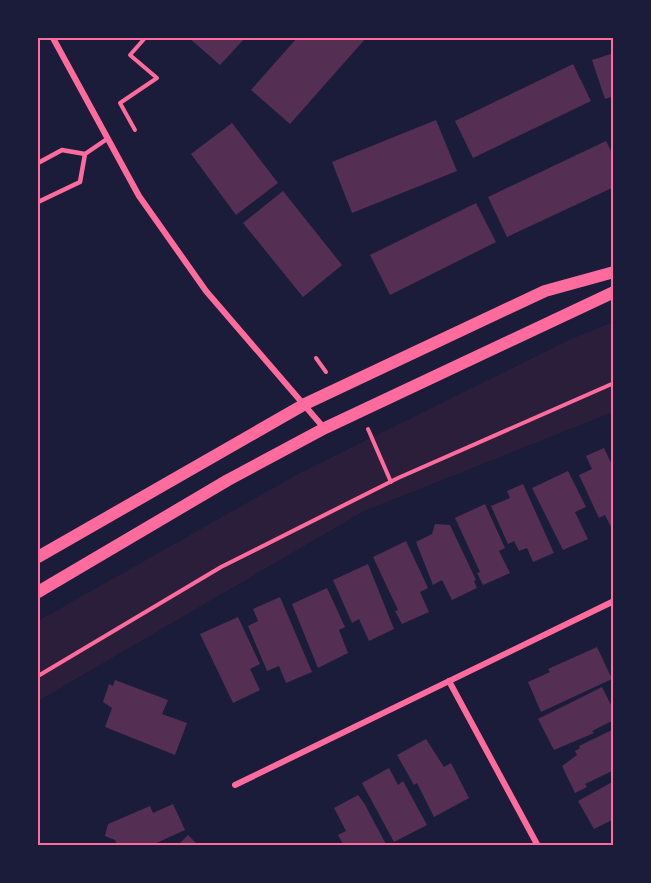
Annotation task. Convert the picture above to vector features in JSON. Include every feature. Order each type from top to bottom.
[{"type":"main road","points":[[38,557],[305,404],[545,291],[614,272]]},
{"type":"main road","points":[[38,592],[199,497],[325,428],[614,292]]},
{"type":"street","points":[[53,38],[139,195],[206,291],[325,428]]},
{"type":"street","points":[[235,785],[614,601]]},
{"type":"street","points":[[449,681],[538,846]]},
{"type":"lane","points":[[38,163],[62,150],[85,154],[107,139]]},
{"type":"lane","points":[[38,202],[80,182],[85,154]]},
{"type":"path","points":[[135,130],[120,103],[157,78],[130,55],[145,38]]},
{"type":"path","points":[[38,676],[221,567],[398,478],[614,383]]},
{"type":"shaded area","points":[[613,322],[613,412],[364,511],[38,701],[38,621],[298,474],[569,340]]},
{"type":"building","points":[[189,38],[245,38],[220,65]]},
{"type":"building","points":[[297,38],[366,38],[290,124],[251,90]]},
{"type":"building","points":[[614,53],[614,96],[605,99],[592,60]]},
{"type":"building","points":[[573,64],[591,101],[473,158],[455,121]]},
{"type":"building","points":[[436,120],[457,171],[352,213],[332,162]]},
{"type":"building","points":[[232,123],[278,183],[236,215],[191,154]]},
{"type":"building","points":[[606,141],[614,157],[614,187],[507,237],[488,197]]},
{"type":"building","points":[[283,191],[342,265],[303,297],[243,223]]},
{"type":"building","points":[[476,203],[496,242],[390,295],[370,255]]},
{"type":"building","points":[[604,448],[614,469],[612,529],[605,515],[599,518],[579,475],[592,469],[586,456]]},
{"type":"building","points":[[568,471],[586,507],[575,512],[588,539],[563,550],[532,488]]},
{"type":"building","points":[[523,484],[554,553],[533,562],[527,548],[519,551],[514,541],[508,544],[491,506],[510,498],[507,491]]},
{"type":"building","points":[[485,504],[505,548],[499,551],[510,573],[483,585],[477,573],[480,572],[455,518]]},
{"type":"building","points":[[435,524],[450,525],[476,580],[474,581],[477,588],[452,600],[442,580],[433,585],[416,542],[432,534]]},
{"type":"building","points":[[406,541],[428,588],[420,592],[429,612],[402,624],[395,611],[398,610],[373,557]]},
{"type":"building","points":[[368,564],[394,629],[369,641],[359,619],[352,623],[333,580]]},
{"type":"building","points":[[327,588],[345,627],[339,630],[348,653],[318,668],[292,604]]},
{"type":"building","points":[[280,597],[312,672],[286,683],[279,666],[267,671],[248,626],[258,621],[253,609]]},
{"type":"building","points":[[238,617],[260,664],[250,669],[260,690],[233,703],[200,634]]},
{"type":"building","points":[[597,647],[612,679],[541,712],[528,682],[550,672],[548,669]]},
{"type":"building","points":[[115,680],[168,700],[162,714],[187,723],[175,755],[105,727],[112,708],[103,702],[109,684],[113,686]]},
{"type":"building","points":[[602,687],[614,711],[614,720],[592,731],[594,733],[554,750],[538,719]]},
{"type":"building","points":[[614,729],[614,770],[585,784],[587,787],[575,793],[562,766],[577,755],[575,751],[580,748],[579,746]]},
{"type":"building","points":[[426,739],[444,767],[451,763],[469,798],[434,817],[417,783],[414,785],[397,755]]},
{"type":"building","points":[[389,768],[398,785],[403,781],[427,825],[394,842],[362,783]]},
{"type":"building","points":[[614,781],[614,819],[594,829],[578,801]]},
{"type":"building","points":[[358,795],[387,846],[344,846],[338,835],[346,831],[334,808]]},
{"type":"building","points":[[173,804],[185,830],[150,846],[118,846],[115,840],[105,836],[108,824],[150,806],[153,813]]},
{"type":"building","points":[[188,835],[199,846],[177,846]]}]
